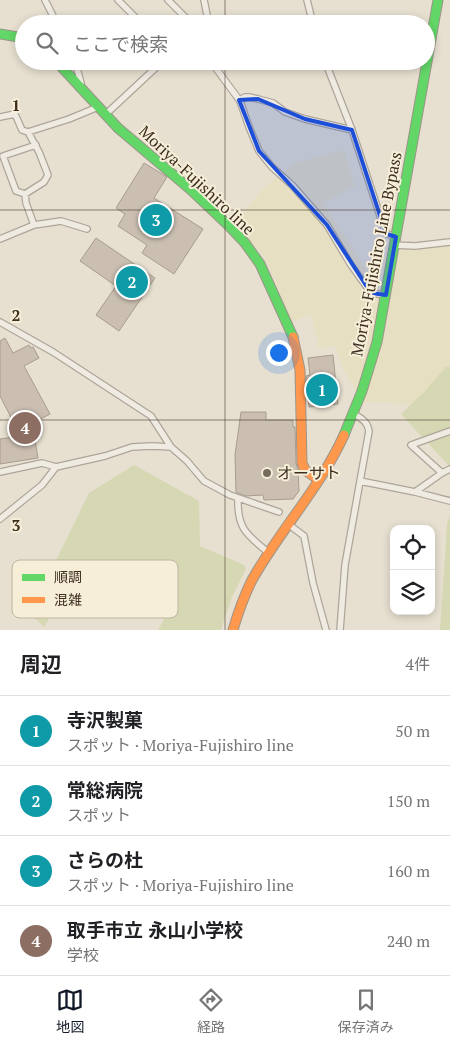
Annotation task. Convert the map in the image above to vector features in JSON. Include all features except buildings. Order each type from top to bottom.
[{"type":"main road","name":"Moriya-Fujishiro Line Bypass","points":[[435,17],[438,0]]},
{"type":"main road","points":[[0,34],[15,36]]},
{"type":"main road","name":"Moriya-Fujishiro line","points":[[64,70],[118,128],[212,210],[245,243],[260,264],[294,340],[300,370],[302,463],[305,470],[318,480]]},
{"type":"main road","name":"Moriya-Fujishiro Line Bypass","points":[[233,630],[245,595],[255,575],[330,460],[354,414],[367,379],[386,296],[426,70]]},
{"type":"street","points":[[45,0],[53,15]]},
{"type":"street","points":[[118,0],[133,15]]},
{"type":"street","points":[[168,0],[183,15]]},
{"type":"street","points":[[204,0],[205,15]]},
{"type":"street","points":[[307,0],[311,15]]},
{"type":"street","points":[[77,70],[81,83],[79,88]]},
{"type":"street","points":[[105,115],[153,70]]},
{"type":"street","points":[[218,70],[239,100],[259,151],[272,167],[294,186],[327,225],[350,265],[371,293],[386,296]]},
{"type":"street","points":[[329,70],[352,130],[387,234],[395,241],[415,246],[450,242]]},
{"type":"street","points":[[239,100],[249,96],[273,103],[285,112],[305,119],[352,130]]},
{"type":"street","points":[[0,117],[15,114],[22,130],[28,132],[69,119],[98,107]]},
{"type":"street","points":[[28,132],[36,145],[48,175],[44,182],[25,194],[16,192],[3,156],[36,145]]},
{"type":"street","points":[[25,194],[26,203],[34,225]]},
{"type":"street","points":[[0,239],[34,225],[61,221],[87,229]]},
{"type":"street","points":[[0,322],[53,352],[151,416],[171,447],[204,480],[230,495],[279,512]]},
{"type":"street","points":[[340,630],[345,565],[369,431],[364,420],[354,414]]},
{"type":"street","points":[[442,473],[411,445],[450,431]]},
{"type":"street","points":[[0,472],[42,463],[56,467],[105,456],[132,447],[171,447]]},
{"type":"street","points":[[0,519],[42,485],[56,467]]},
{"type":"street","points":[[415,492],[450,469]]},
{"type":"street","points":[[360,482],[415,492],[450,501]]},
{"type":"street","points":[[238,498],[239,516],[246,533],[269,552]]},
{"type":"street","points":[[288,524],[304,536],[313,583],[326,630]]},
{"type":"highlighted area","points":[[258,99],[305,119],[352,130],[384,228],[387,234],[396,237],[386,295],[371,293],[327,225],[259,151],[239,100]]},
{"type":"shaded area","points":[[344,150],[355,186],[323,203],[380,290],[386,247],[450,238],[450,390],[427,405],[363,402],[342,367],[335,346],[319,348],[311,314],[292,322],[264,256],[234,224],[262,190],[294,163]]},
{"type":"green space","points":[[446,367],[450,367],[450,467],[401,414]]},
{"type":"green space","points":[[134,465],[199,501],[200,546],[244,565],[246,569],[232,597],[221,630],[158,630],[165,618],[178,618],[178,560],[56,560],[89,493]]},
{"type":"green space","points":[[450,515],[450,630],[440,630],[447,524]]},
{"type":"green space","points":[[34,618],[49,618],[44,627]]},
{"type":"traffic: fast","points":[[435,17],[438,0]]},
{"type":"traffic: fast","points":[[0,34],[15,36]]},
{"type":"traffic: fast","points":[[64,70],[118,128],[190,189],[245,243],[260,264],[293,337]]},
{"type":"traffic: fast","points":[[344,435],[362,391],[377,342],[426,70]]},
{"type":"traffic: slow","points":[[293,337],[300,370],[302,463],[305,470],[319,480]]},
{"type":"traffic: slow","points":[[233,630],[252,580],[312,491],[344,435]]},
{"type":"place","name":"さらの杜","points":[[156,220]]},
{"type":"place","name":"常総病院","points":[[132,282]]},
{"type":"place","name":"寺沢製菓","points":[[322,390]]},
{"type":"place","name":"取手市立 永山小学校","points":[[25,428]]},
{"type":"place","name":"オーサト","points":[[267,473]]}]
